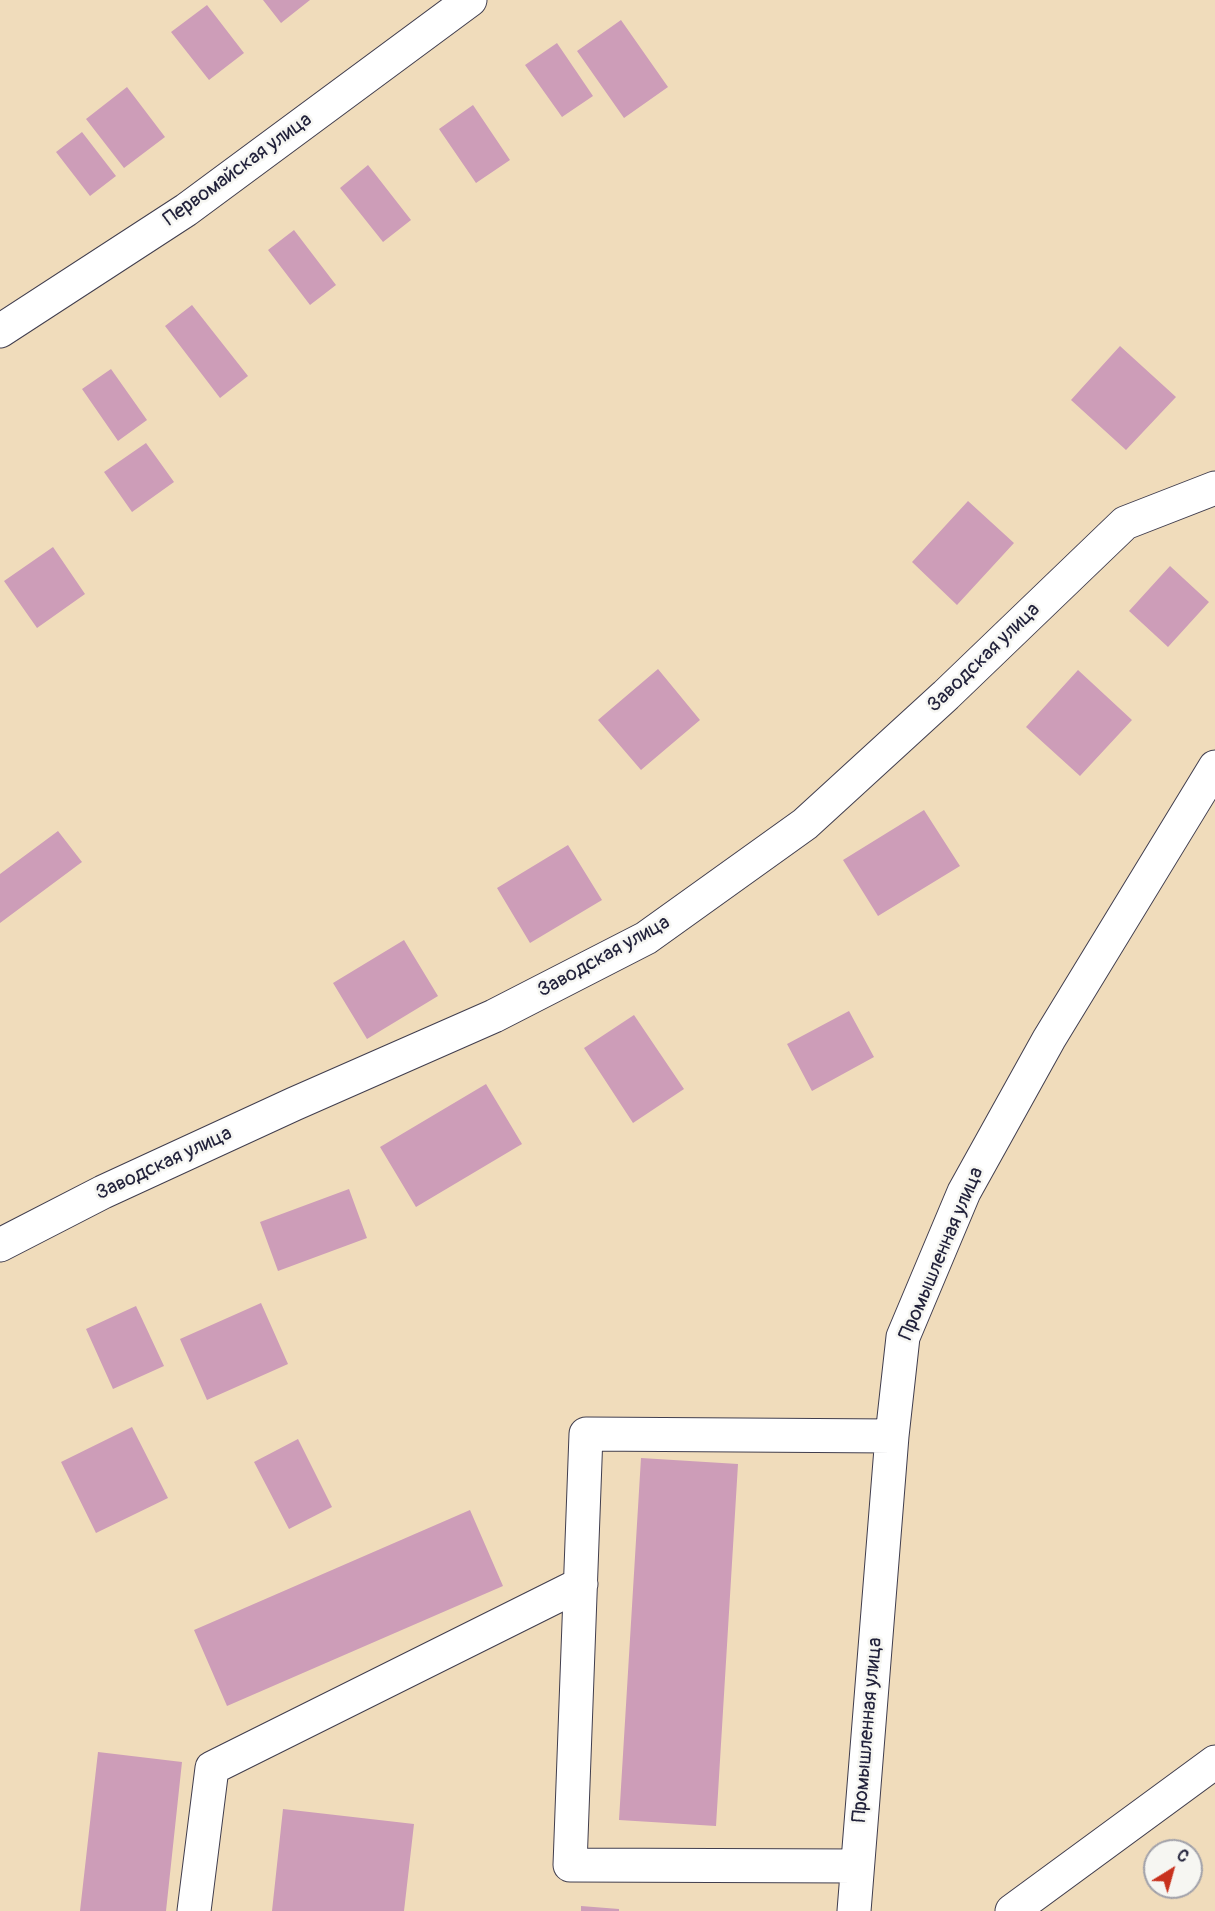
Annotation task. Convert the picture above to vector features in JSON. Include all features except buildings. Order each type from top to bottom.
[{"type":"street","name":"Первомайская улица","points":[[0,331],[186,210],[470,0]]},
{"type":"street","name":"Заводская улица","points":[[0,1245],[103,1192],[294,1104],[494,1016],[646,938],[805,824],[946,695],[1125,523],[1215,488]]},
{"type":"street","name":"Промышленная улица","points":[[854,1911],[892,1436],[903,1337],[964,1192],[1049,1039],[1215,767]]},
{"type":"street","points":[[857,1866],[570,1865],[586,1434],[892,1436]]},
{"type":"street","points":[[194,1911],[212,1768],[581,1584]]},
{"type":"street","points":[[1012,1911],[1215,1762]]}]
